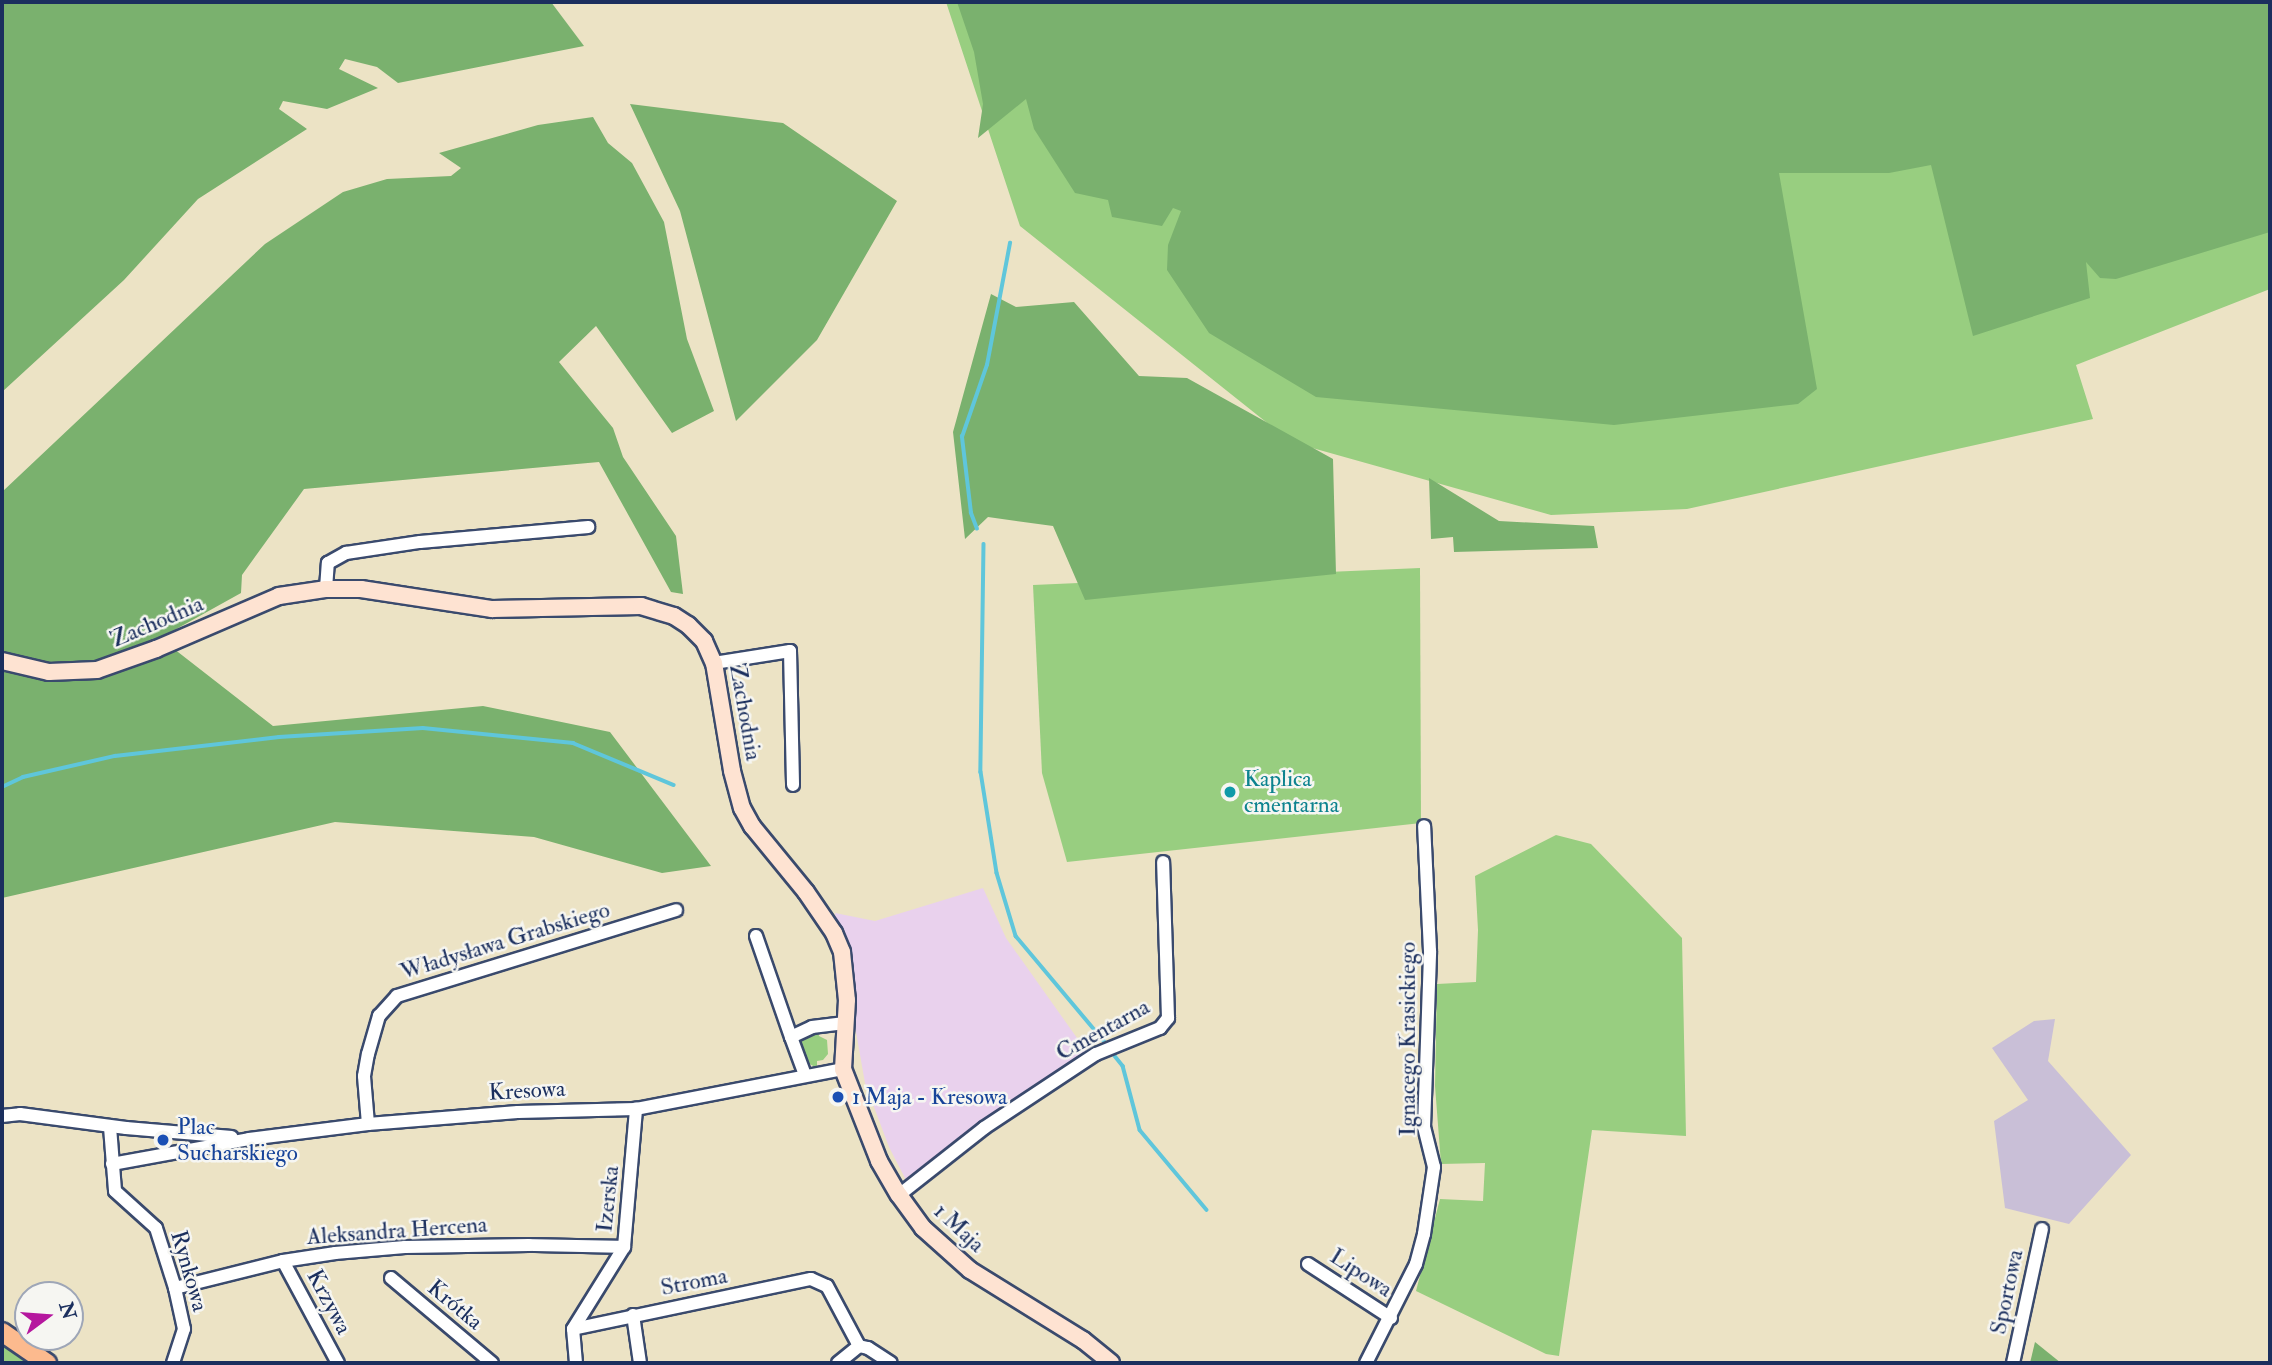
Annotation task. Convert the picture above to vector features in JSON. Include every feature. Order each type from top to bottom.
[{"type":"main road","points":[[2,1332],[47,1363]]},
{"type":"street","points":[[326,589],[328,563],[346,553],[420,542],[588,527]]},
{"type":"street","name":"Zachodnia","points":[[2,661],[49,672],[97,670],[156,649],[279,596],[326,589],[361,589],[492,609],[641,606],[674,616],[704,641],[714,663],[732,771],[742,808],[752,826],[806,892],[834,933],[847,976],[843,1069]]},
{"type":"street","points":[[714,663],[790,651],[793,785]]},
{"type":"street","name":"Ignacego Krasickiego","points":[[1366,1363],[1416,1264],[1424,1234],[1434,1167],[1424,1127],[1430,951],[1424,827]]},
{"type":"street","name":"Cmentarna","points":[[899,1195],[984,1128],[1096,1054],[1160,1028],[1168,1018],[1163,862]]},
{"type":"street","name":"Władysława Grabskiego","points":[[368,1124],[364,1076],[368,1055],[379,1016],[397,996],[677,910]]},
{"type":"street","points":[[756,936],[805,1075]]},
{"type":"street","points":[[791,1037],[812,1027],[845,1023]]},
{"type":"street","name":"1 Maja","points":[[843,1069],[879,1161],[899,1195],[928,1234],[970,1270],[1083,1340],[1111,1363]]},
{"type":"street","name":"Kresowa","points":[[249,1139],[368,1124],[518,1112],[636,1109],[843,1069]]},
{"type":"street","points":[[2,1109],[20,1115]]},
{"type":"street","name":"Izerska","points":[[573,1329],[624,1247],[636,1109]]},
{"type":"street","points":[[2,1116],[20,1115],[110,1127],[249,1139]]},
{"type":"street","name":"Rynkowa","points":[[110,1127],[115,1191],[156,1228],[176,1288],[184,1329],[173,1363]]},
{"type":"street","points":[[112,1164],[249,1139]]},
{"type":"street","name":"Sportowa","points":[[2013,1363],[2042,1229]]},
{"type":"street","name":"Aleksandra Hercena","points":[[176,1288],[283,1261],[405,1247],[624,1247]]},
{"type":"street","name":"Krzywa","points":[[283,1261],[338,1363]]},
{"type":"street","name":"Lipowa","points":[[1308,1264],[1391,1318]]},
{"type":"street","name":"Krótka","points":[[391,1278],[492,1363]]},
{"type":"street","name":"Stroma","points":[[573,1329],[811,1279],[822,1281],[859,1346]]},
{"type":"street","points":[[633,1315],[640,1363]]},
{"type":"street","points":[[573,1329],[576,1363]]},
{"type":"street","points":[[838,1363],[859,1346],[868,1348],[891,1363]]},
{"type":"shaded area","points":[[983,888],[1006,938],[1087,1052],[991,1115],[907,1182],[889,1147],[865,1083],[835,913],[875,921]]},
{"type":"shaded area","points":[[2055,1019],[2048,1061],[2131,1155],[2069,1224],[2005,1208],[1994,1121],[2028,1100],[1992,1048],[2034,1021]]},
{"type":"green space","points":[[2,2],[551,2],[584,46],[398,83],[377,67],[345,59],[339,69],[378,88],[327,109],[283,101],[279,109],[307,129],[198,199],[124,280],[2,392]]},
{"type":"green space","points":[[946,2],[2270,2],[2270,289],[2076,365],[2093,419],[1687,509],[1551,515],[1291,442],[1020,226]]},
{"type":"green space","points":[[957,2],[2270,2],[2270,232],[2116,279],[2100,278],[2086,262],[2090,298],[1973,336],[1931,165],[1889,173],[1779,173],[1817,389],[1798,404],[1614,425],[1316,397],[1209,333],[1167,270],[1168,245],[1181,211],[1173,208],[1162,226],[1112,217],[1108,200],[1075,193],[1034,129],[1026,99],[978,138],[983,104],[974,52]]},
{"type":"green space","points":[[630,104],[783,123],[897,201],[817,340],[736,421],[680,211]]},
{"type":"green space","points":[[593,117],[608,143],[632,163],[664,222],[687,339],[714,411],[672,433],[596,326],[559,362],[613,428],[623,457],[676,536],[683,594],[671,592],[599,462],[304,489],[242,575],[241,593],[160,638],[273,726],[483,706],[610,732],[711,866],[662,873],[534,837],[335,822],[2,898],[2,492],[265,244],[343,192],[387,179],[451,176],[461,168],[439,153],[538,125]]},
{"type":"green space","points":[[991,294],[1016,307],[1074,302],[1139,376],[1187,378],[1333,459],[1336,574],[1085,600],[1053,526],[988,517],[965,539],[953,432]]},
{"type":"green space","points":[[1429,478],[1499,521],[1594,526],[1598,548],[1454,552],[1453,537],[1431,539]]},
{"type":"green space","points":[[1420,568],[1421,823],[1067,862],[1042,773],[1033,585]]},
{"type":"green space","points":[[1556,835],[1591,844],[1682,938],[1686,1136],[1592,1130],[1559,1356],[1546,1354],[1416,1291],[1440,1199],[1483,1201],[1485,1163],[1441,1164],[1435,1086],[1437,984],[1476,982],[1478,930],[1475,876]]},
{"type":"green space","points":[[818,1029],[819,1036],[827,1040],[828,1054],[823,1060],[817,1061],[817,1068],[806,1062],[799,1046],[805,1035]]},
{"type":"green space","points":[[2,1341],[35,1363],[2,1363]]},
{"type":"green space","points":[[2035,1342],[2061,1363],[2030,1363]]},
{"type":"waterway","points":[[977,529],[971,513],[962,437],[987,365],[1010,243]]},
{"type":"waterway","points":[[984,544],[981,772],[997,873],[1016,936],[1104,1041]]},
{"type":"waterway","points":[[2,787],[23,777],[115,756],[279,737],[423,728],[573,743],[674,785]]},
{"type":"waterway","points":[[1115,1056],[1123,1066],[1140,1130],[1207,1210]]},
{"type":"place","name":"Kaplica cmentarna","points":[[1230,792]]},
{"type":"place","name":"1 Maja - Kresowa","points":[[838,1097]]},
{"type":"place","name":"Plac Sucharskiego","points":[[163,1140]]}]
